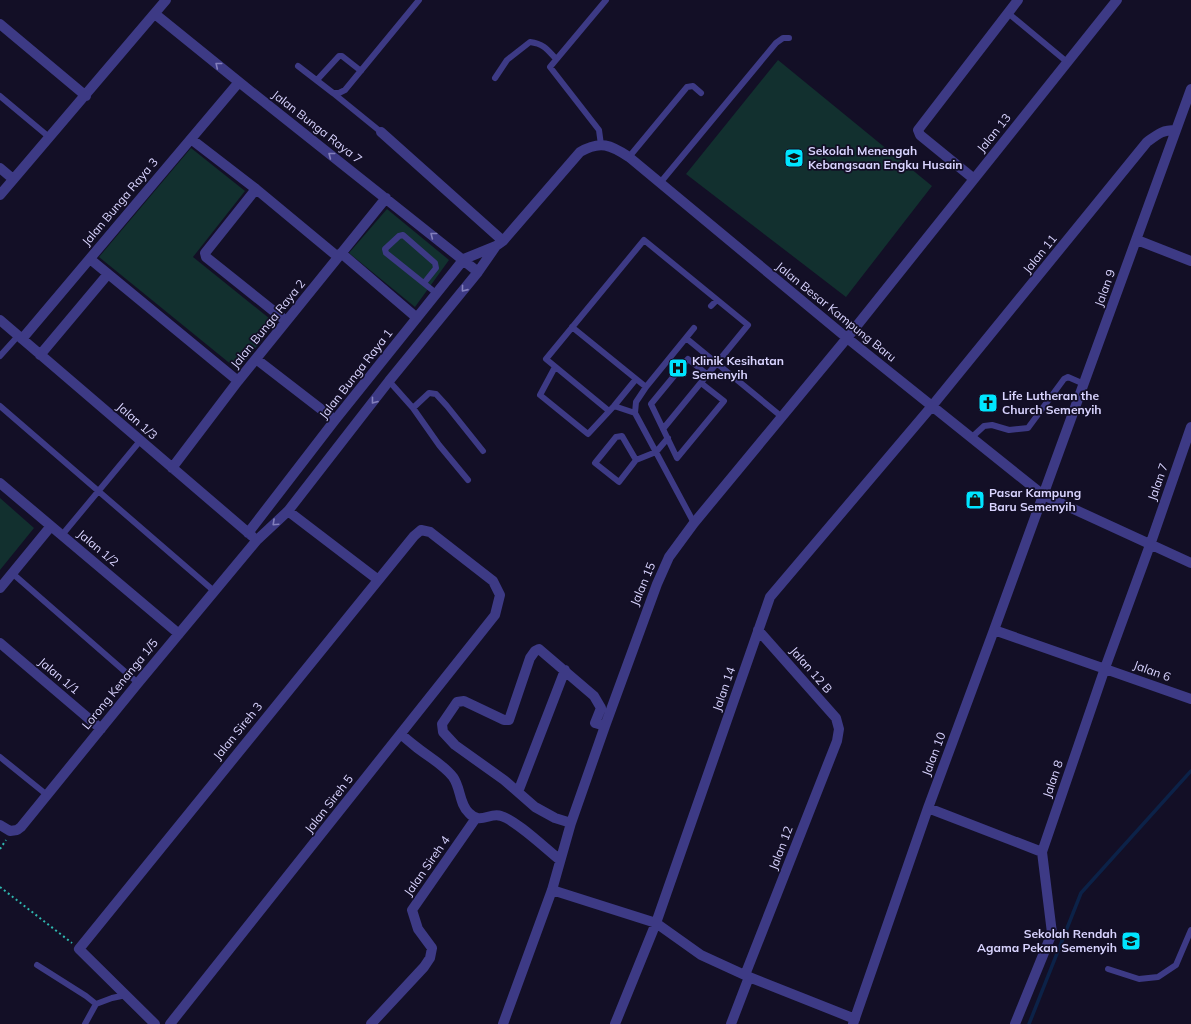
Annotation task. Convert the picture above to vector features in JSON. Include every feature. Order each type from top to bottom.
[{"type":"street","points":[[0,195],[86,96],[166,0]]},
{"type":"street","points":[[974,179],[920,135],[918,130],[1018,0]]},
{"type":"street","name":"Jalan 13","points":[[847,338],[1117,0]]},
{"type":"street","name":"Jalan Bunga Raya 7","points":[[155,14],[464,259],[478,272]]},
{"type":"street","points":[[0,24],[86,96]]},
{"type":"street","name":"Jalan Bunga Raya 3","points":[[20,338],[90,259],[239,82]]},
{"type":"street","name":"Jalan 9","points":[[1043,495],[1191,89]]},
{"type":"street","name":"Jalan 11","points":[[932,406],[1147,142],[1159,133],[1166,130],[1176,130]]},
{"type":"street","points":[[381,132],[499,243],[580,152],[590,146],[601,145]]},
{"type":"street","points":[[191,139],[340,255],[417,318]]},
{"type":"street","name":"Jalan Besar Kampung Baru","points":[[601,145],[614,147],[629,157],[847,338],[1043,495],[1191,563]]},
{"type":"street","points":[[0,168],[13,179]]},
{"type":"street","points":[[256,189],[205,253],[206,257],[286,321]]},
{"type":"street","name":"Jalan Bunga Raya 2","points":[[172,468],[238,381],[386,198]]},
{"type":"street","points":[[1137,240],[1191,261]]},
{"type":"street","name":"Jalan Bunga Raya 1","points":[[248,533],[335,420],[464,259],[499,243]]},
{"type":"street","name":"Lorong Kenanga 1/5","points":[[0,825],[10,832],[21,827],[257,540],[288,511],[389,381],[478,272],[499,243]]},
{"type":"street","points":[[90,259],[238,381]]},
{"type":"street","points":[[40,355],[108,274]]},
{"type":"street","name":"Jalan 1/3","points":[[0,320],[257,540]]},
{"type":"street","name":"Jalan 15","points":[[503,1024],[552,890],[571,824],[605,726],[657,584],[669,557],[694,523],[847,338]]},
{"type":"street","points":[[256,359],[335,420]]},
{"type":"street","name":"Jalan 14","points":[[615,1024],[656,923],[770,597],[932,406]]},
{"type":"street","name":"Jalan 7","points":[[1150,544],[1191,427]]},
{"type":"street","name":"Jalan 1/2","points":[[0,483],[179,634]]},
{"type":"street","name":"Jalan 10","points":[[854,1022],[928,808],[1043,495]]},
{"type":"street","points":[[288,511],[377,579]]},
{"type":"street","points":[[0,588],[51,526]]},
{"type":"street","name":"Jalan Sireh 3","points":[[79,949],[377,579],[421,530],[430,532],[493,580],[500,595]]},
{"type":"street","name":"Jalan 8","points":[[1015,1024],[1052,933],[1042,852],[1105,668],[1150,544]]},
{"type":"street","name":"Jalan Sireh 5","points":[[170,1024],[495,615],[500,595]]},
{"type":"street","name":"Jalan 12 B","points":[[758,630],[836,718],[839,729]]},
{"type":"street","name":"Jalan 6","points":[[994,630],[1191,699]]},
{"type":"street","name":"Jalan 1/1","points":[[0,643],[101,729]]},
{"type":"street","points":[[571,824],[555,818],[535,807],[518,792],[455,745],[443,732],[442,724],[457,702],[464,701],[504,720],[509,720],[530,658],[534,651],[539,649],[594,696],[601,708],[595,723],[605,726]]},
{"type":"street","points":[[518,792],[565,670]]},
{"type":"street","name":"Jalan 12","points":[[731,1024],[747,976],[837,741],[839,729]]},
{"type":"street","points":[[401,734],[454,778],[464,807],[469,814],[476,818],[500,815],[513,822],[560,860]]},
{"type":"street","points":[[928,808],[1042,852]]},
{"type":"street","name":"Jalan Sireh 4","points":[[371,1024],[424,967],[430,958],[432,948],[418,929],[412,910],[476,818]]},
{"type":"street","points":[[552,890],[656,923],[701,955],[854,1022]]},
{"type":"street","points":[[79,949],[155,1024]]},
{"type":"lane","points":[[333,93],[339,93],[345,90],[419,0]]},
{"type":"lane","points":[[601,145],[599,130],[551,69],[551,65],[606,0]]},
{"type":"lane","points":[[1008,13],[1067,62]]},
{"type":"lane","points":[[660,183],[776,43],[783,38],[789,38]]},
{"type":"lane","points":[[495,78],[506,60],[530,42],[546,47],[556,59]]},
{"type":"lane","points":[[317,80],[339,56],[346,58],[361,71]]},
{"type":"lane","points":[[298,66],[381,132]]},
{"type":"lane","points":[[629,157],[686,87],[693,86],[700,93]]},
{"type":"lane","points":[[0,96],[50,137]]},
{"type":"lane","points":[[424,283],[436,268],[435,263],[403,236],[399,236],[385,250],[386,253],[436,293]]},
{"type":"lane","points":[[609,412],[546,359],[644,240],[748,325],[663,429]]},
{"type":"lane","points":[[711,306],[717,300]]},
{"type":"lane","points":[[572,327],[646,387]]},
{"type":"lane","points":[[694,328],[646,387],[636,402],[635,413],[694,523]]},
{"type":"lane","points":[[0,356],[20,338]]},
{"type":"lane","points":[[686,338],[782,417]]},
{"type":"lane","points":[[701,383],[724,401],[677,458],[651,404],[688,359],[708,375]]},
{"type":"lane","points":[[555,367],[540,395],[588,434],[609,412],[636,379]]},
{"type":"lane","points":[[971,438],[984,426],[992,425],[1009,430],[1028,428],[1064,379],[1068,377],[1084,384]]},
{"type":"lane","points":[[389,381],[414,408],[439,445],[468,480]]},
{"type":"lane","points":[[414,408],[429,393],[436,394],[483,451]]},
{"type":"lane","points":[[0,406],[214,591]]},
{"type":"lane","points":[[614,406],[635,413]]},
{"type":"lane","points":[[636,460],[622,436],[616,437],[595,463],[619,482],[636,460],[656,452],[668,438]]},
{"type":"lane","points":[[62,535],[140,441]]},
{"type":"lane","points":[[12,574],[138,683]]},
{"type":"lane","points":[[0,757],[47,795]]},
{"type":"lane","points":[[1108,969],[1139,979],[1158,977],[1176,965],[1191,930]]},
{"type":"lane","points":[[37,965],[96,1004]]},
{"type":"lane","points":[[85,1024],[96,1004],[126,995]]},
{"type":"path","points":[[0,887],[79,949]]},
{"type":"green space","points":[[778,60],[932,186],[846,297],[686,174]]},
{"type":"green space","points":[[191,148],[245,191],[193,257],[275,323],[238,370],[99,257]]},
{"type":"green space","points":[[387,209],[449,260],[415,307],[349,253]]},
{"type":"green space","points":[[0,498],[34,528],[0,570]]},
{"type":"waterway","points":[[1029,1024],[1081,893],[1191,771]]},
{"type":"place","name":"Sekolah Menengah Kebangsaan Engku Husain","points":[[794,158]]},
{"type":"place","name":"Klinik Kesihatan Semenyih","points":[[678,368]]},
{"type":"place","name":"Life Lutheran the Church Semenyih","points":[[988,403]]},
{"type":"place","name":"Pasar Kampung Baru Semenyih","points":[[975,500]]},
{"type":"place","name":"Sekolah Rendah Agama Pekan Semenyih","points":[[1131,941]]}]
